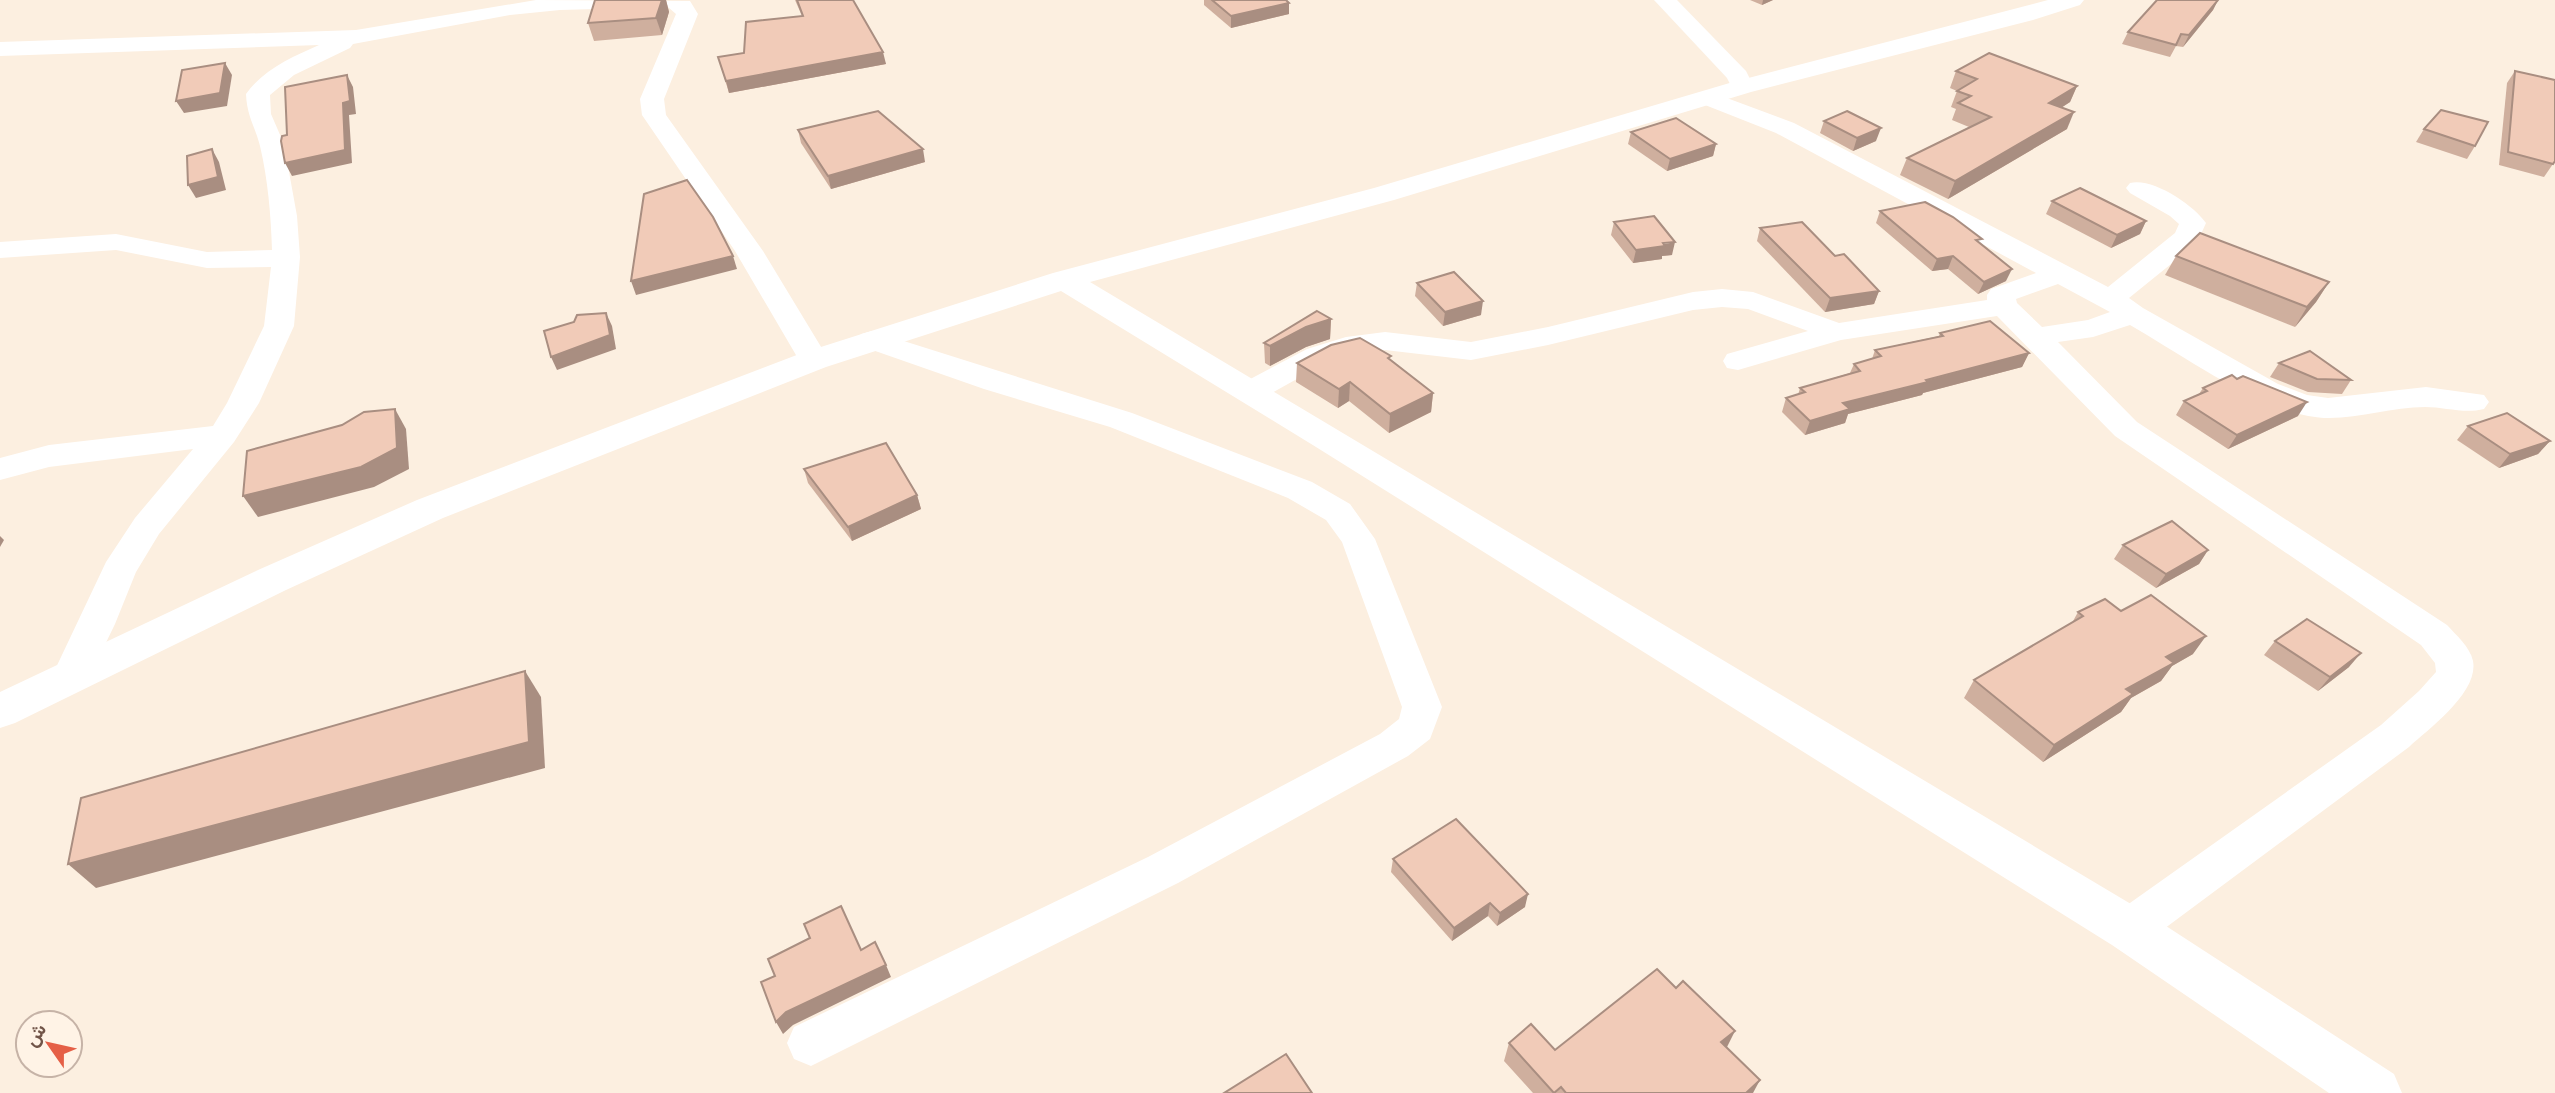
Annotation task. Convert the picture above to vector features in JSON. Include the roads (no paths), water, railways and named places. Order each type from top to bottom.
[{"type":"street","points":[[71,676],[120,571],[147,526],[223,435],[243,402],[279,326],[286,257],[284,216],[272,144],[259,114],[258,94],[267,83],[289,67],[434,0]]},
{"type":"street","points":[[1665,0],[1731,68],[1742,87]]},
{"type":"street","points":[[0,711],[272,580],[430,509],[872,340],[1064,280],[1384,194],[1742,87],[2025,15],[2072,0]]},
{"type":"street","points":[[0,49],[356,37],[523,8],[560,4],[673,1],[682,6],[687,14],[652,99],[654,115],[749,251],[814,360]]},
{"type":"street","points":[[1708,98],[1785,128],[2122,306],[2267,391],[2302,404],[2328,408],[2426,397],[2473,402]]},
{"type":"street","points":[[2039,336],[2094,328],[2122,306],[2187,237],[2193,223],[2179,210],[2139,188]]},
{"type":"street","points":[[0,250],[116,242],[207,260],[242,261],[286,257]]},
{"type":"street","points":[[2059,274],[2001,295],[2003,306],[2039,336],[2088,393],[2126,429],[2434,635],[2454,659],[2455,676],[2433,702],[2395,736],[2129,929]]},
{"type":"street","points":[[1064,280],[2129,929],[2375,1093]]},
{"type":"street","points":[[1250,392],[1318,355],[1346,345],[1385,341],[1471,352],[1548,337],[1693,301],[1721,298],[1753,301],[1837,332]]},
{"type":"street","points":[[1738,361],[1837,332],[2003,306]]},
{"type":"street","points":[[811,1043],[1163,870],[1394,745],[1416,728],[1422,707],[1358,539],[1338,512],[1300,490],[1121,420],[995,382],[872,340]]},
{"type":"street","points":[[0,469],[49,456],[223,435]]}]
